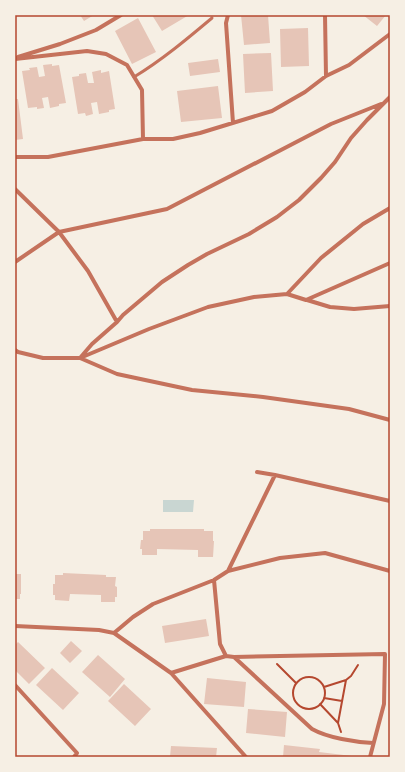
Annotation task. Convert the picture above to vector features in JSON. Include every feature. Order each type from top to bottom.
[{"type":"street","points":[[15,59],[96,30],[121,15]]},
{"type":"street","points":[[228,15],[226,23],[233,122]]},
{"type":"street","points":[[325,15],[326,76]]},
{"type":"street","points":[[15,158],[48,157],[143,139],[173,139],[200,133],[272,111],[305,92],[326,76],[349,65],[390,34]]},
{"type":"street","points":[[15,59],[87,51],[106,54],[127,65],[142,90],[143,139]]},
{"type":"street","points":[[80,358],[92,344],[123,315],[162,282],[207,254],[255,230],[277,217],[299,200],[335,162],[351,138],[390,97]]},
{"type":"street","points":[[15,262],[59,232],[167,209],[331,124],[382,104]]},
{"type":"street","points":[[15,189],[59,232],[88,271],[117,322]]},
{"type":"street","points":[[287,294],[321,258],[363,224],[390,208]]},
{"type":"street","points":[[306,300],[390,263]]},
{"type":"street","points":[[15,350],[43,358],[80,358],[149,329],[208,307],[254,297],[287,294],[330,307],[354,309],[390,306]]},
{"type":"street","points":[[80,358],[117,374],[192,390],[263,397],[349,409],[390,420]]},
{"type":"street","points":[[257,472],[390,501]]},
{"type":"street","points":[[228,571],[275,475]]},
{"type":"street","points":[[114,632],[153,604],[214,580],[228,571],[280,558],[325,553],[390,571]]},
{"type":"street","points":[[214,580],[220,644],[226,656]]},
{"type":"street","points":[[15,626],[114,632],[171,673],[246,757]]},
{"type":"street","points":[[171,673],[226,656],[388,654],[384,704],[370,757]]},
{"type":"street","points":[[234,657],[312,729],[326,735],[357,742],[373,743]]},
{"type":"street","points":[[15,685],[77,753],[74,757]]},
{"type":"lane","points":[[134,77],[151,67],[212,18]]},
{"type":"path","points":[[268,656],[274,660],[296,683]]},
{"type":"path","points":[[324,687],[346,680],[358,665]]},
{"type":"path","points":[[309,676],[319,680],[324,687],[324,698],[316,707],[310,709],[305,708],[296,703],[293,688],[299,680],[304,677],[309,676]]},
{"type":"path","points":[[338,723],[346,680]]},
{"type":"path","points":[[324,698],[342,701]]},
{"type":"path","points":[[320,704],[338,723],[342,733]]},
{"type":"shaded area","points":[[163,500],[194,500],[193,512],[163,512]]},
{"type":"building","points":[[80,15],[94,15],[84,21]]},
{"type":"building","points":[[152,15],[189,15],[162,31]]},
{"type":"building","points":[[241,15],[268,15],[270,43],[244,45]]},
{"type":"building","points":[[363,15],[386,15],[377,26]]},
{"type":"building","points":[[138,18],[156,52],[132,64],[115,31]]},
{"type":"building","points":[[308,28],[309,66],[281,67],[280,29]]},
{"type":"building","points":[[271,53],[273,91],[245,93],[243,54]]},
{"type":"building","points":[[218,59],[220,72],[190,76],[188,63]]},
{"type":"building","points":[[52,64],[52,66],[59,65],[66,103],[50,108],[48,97],[42,98],[44,108],[28,108],[22,71],[37,67],[39,77],[45,76],[43,65]]},
{"type":"building","points":[[101,70],[101,73],[109,71],[115,109],[99,114],[97,102],[91,103],[93,114],[86,116],[85,113],[78,114],[72,77],[86,73],[88,83],[94,83],[92,72]]},
{"type":"building","points":[[218,86],[222,118],[181,122],[177,91]]},
{"type":"building","points":[[15,99],[18,99],[23,139],[15,140]]},
{"type":"building","points":[[150,529],[204,529],[204,531],[213,531],[213,557],[198,557],[198,550],[157,549],[157,555],[142,555],[142,549],[140,549],[141,540],[143,540],[143,531],[150,531]]},
{"type":"building","points":[[63,573],[106,575],[106,577],[116,577],[115,586],[117,587],[117,597],[115,597],[115,602],[101,602],[101,595],[70,594],[69,601],[55,600],[55,595],[53,595],[53,584],[55,584],[55,575],[63,575]]},
{"type":"building","points":[[15,574],[21,574],[20,599],[15,599]]},
{"type":"building","points":[[206,619],[209,636],[165,643],[162,626]]},
{"type":"building","points":[[71,641],[82,651],[70,663],[60,653]]},
{"type":"building","points":[[18,642],[45,668],[29,684],[15,670],[15,645]]},
{"type":"building","points":[[98,655],[125,679],[110,697],[82,672]]},
{"type":"building","points":[[52,668],[79,693],[63,710],[36,685]]},
{"type":"building","points":[[207,678],[246,682],[244,707],[204,704]]},
{"type":"building","points":[[124,684],[151,709],[135,726],[108,701]]},
{"type":"building","points":[[248,709],[287,712],[285,737],[246,733]]},
{"type":"building","points":[[284,745],[320,749],[319,752],[352,757],[283,757]]},
{"type":"building","points":[[171,746],[217,748],[216,757],[170,757]]}]
